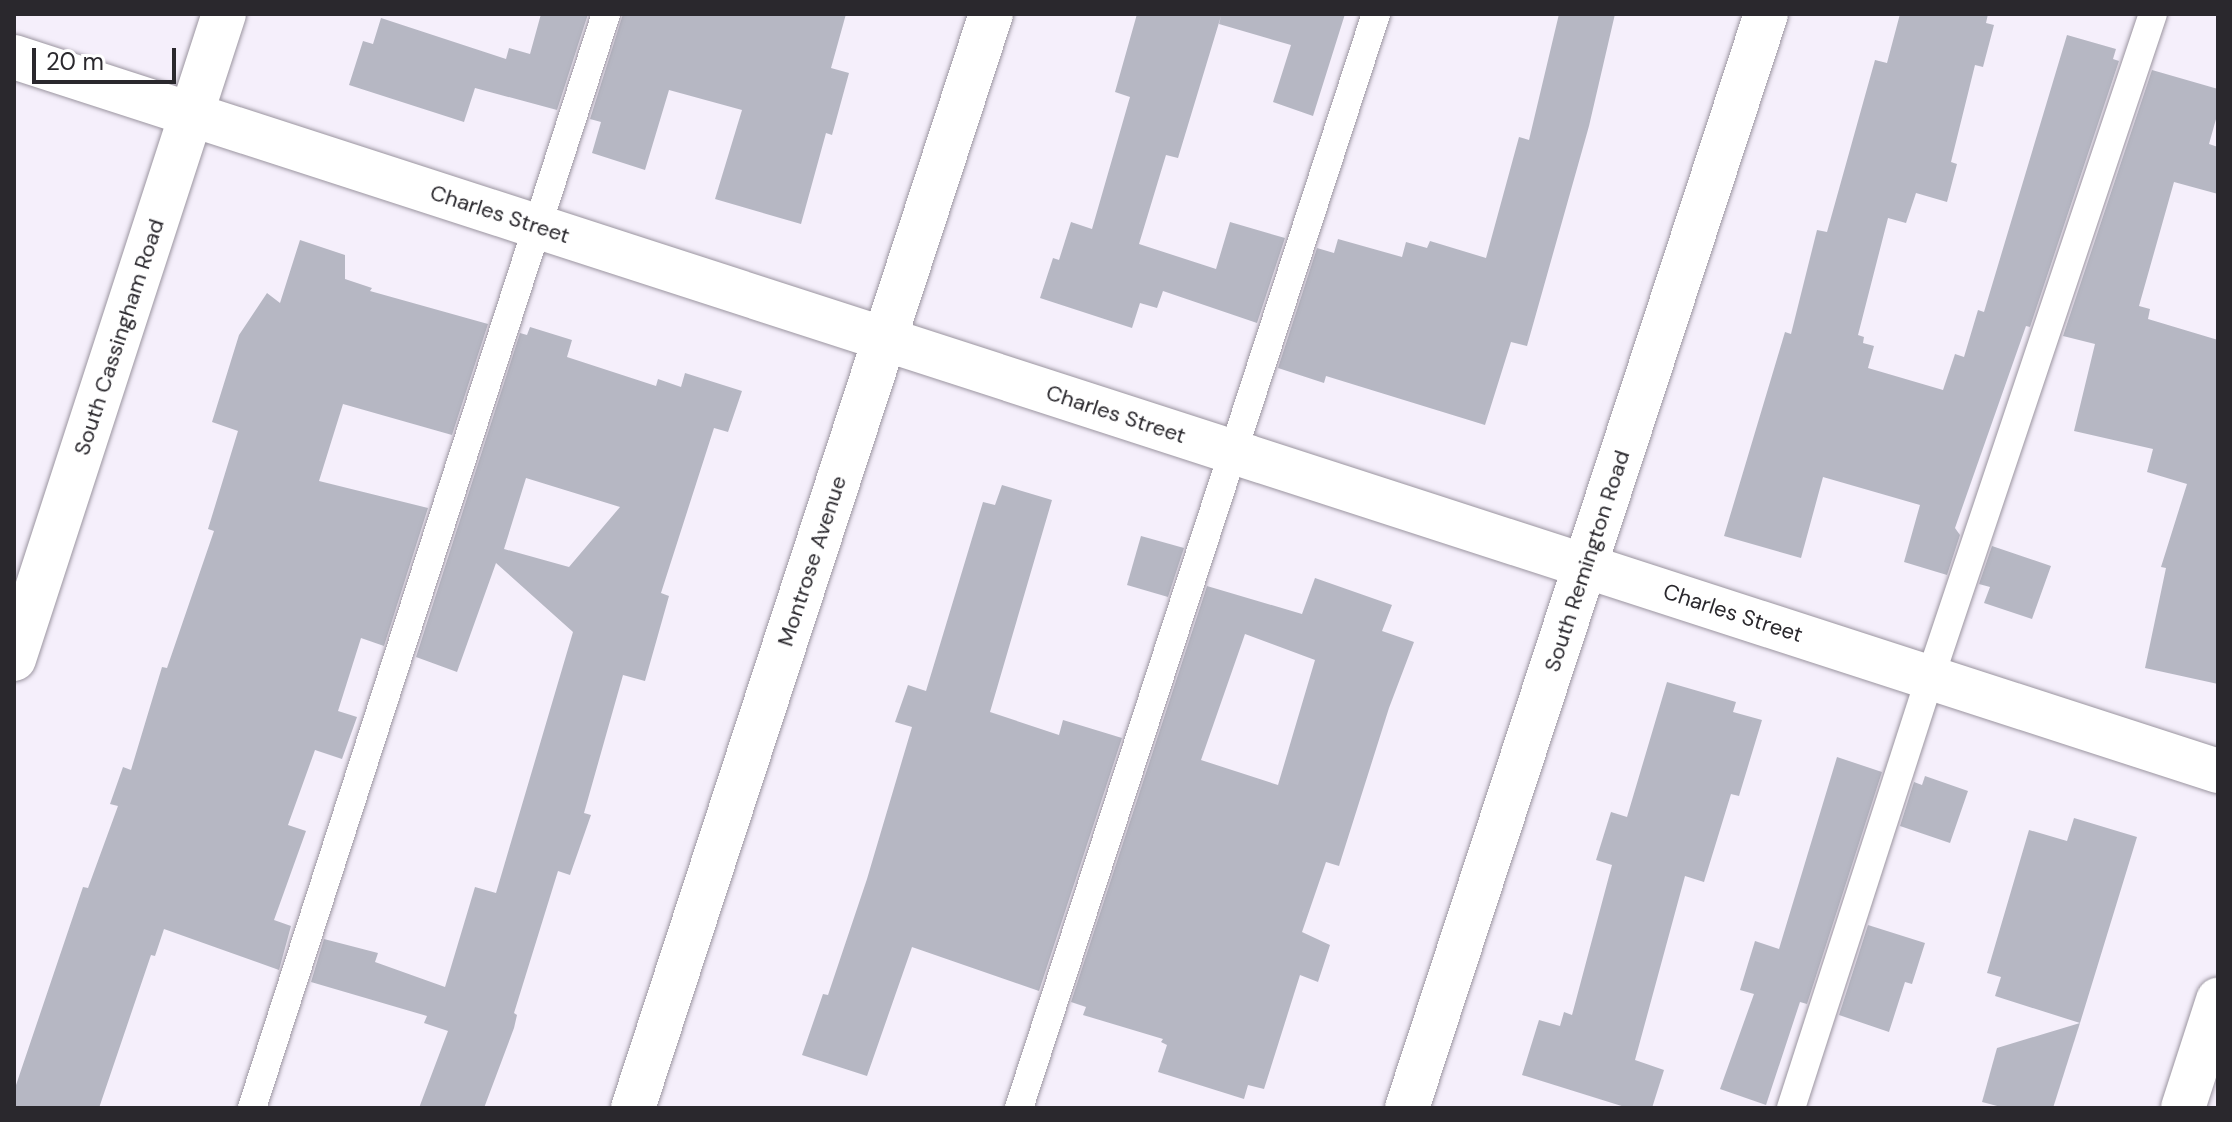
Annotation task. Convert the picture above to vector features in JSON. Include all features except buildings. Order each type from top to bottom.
[{"type":"street","name":"South Cassingham Road","points":[[14,659],[224,14]]},
{"type":"street","name":"Montrose Avenue","points":[[633,1108],[991,14]]},
{"type":"street","name":"South Remington Road","points":[[1407,1108],[1766,14]]},
{"type":"street","name":"Charles Street","points":[[14,57],[2218,771]]},
{"type":"street","points":[[2183,1108],[2218,1000]]},
{"type":"lane","points":[[252,1108],[606,14]]},
{"type":"lane","points":[[1019,1108],[1376,14]]},
{"type":"lane","points":[[1791,1108],[1930,678],[2153,14]]}]
